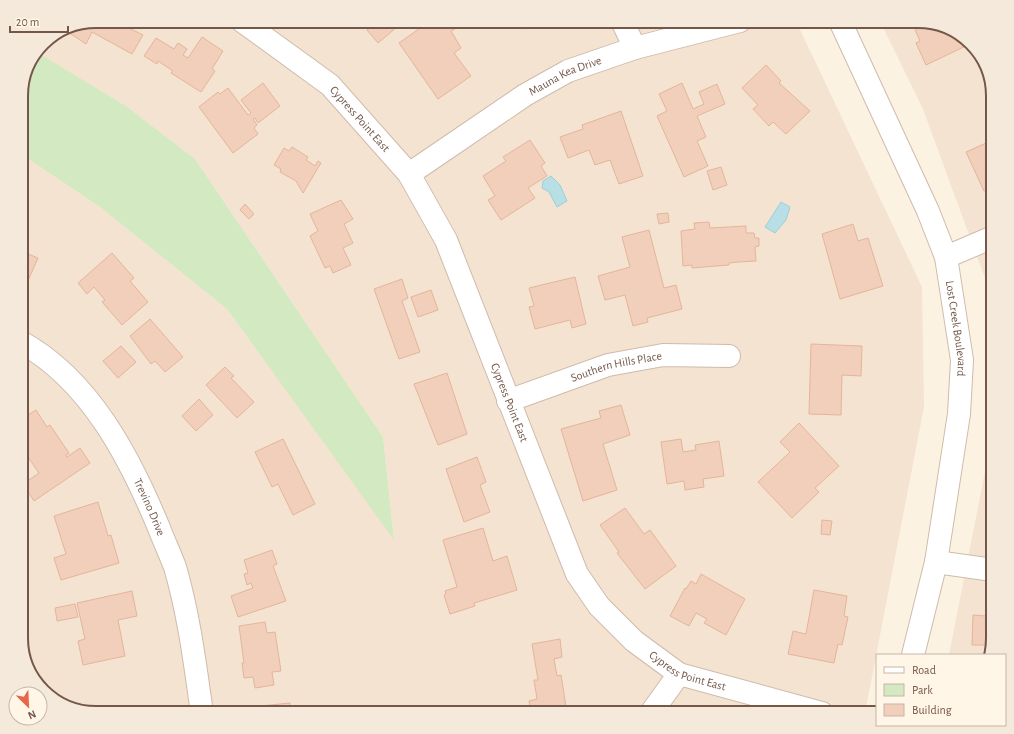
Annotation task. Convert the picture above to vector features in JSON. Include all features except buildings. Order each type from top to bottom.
[{"type":"street","name":"Cypress Point East","points":[[252,28],[330,85],[409,174],[446,240],[577,574],[599,606],[634,641],[679,674],[796,706]]},
{"type":"street","points":[[625,28],[635,48]]},
{"type":"street","name":"Mauna Kea Drive","points":[[409,174],[526,95],[568,71],[635,48],[713,28]]},
{"type":"street","name":"Lost Creek Boulevard","points":[[843,28],[928,210],[946,257],[962,360],[959,414],[936,562],[913,654]]},
{"type":"street","points":[[946,257],[986,240]]},
{"type":"street","name":"Trevino Drive","points":[[28,346],[40,352],[76,385],[115,438],[147,499],[174,566],[186,611],[201,706]]},
{"type":"street","name":"Southern Hills Place","points":[[508,401],[608,365],[663,355],[729,356]]},
{"type":"street","points":[[936,562],[986,569]]},
{"type":"street","points":[[656,706],[679,674]]},
{"type":"shaded area","points":[[96,28],[799,28],[922,287],[924,407],[866,706],[96,706],[74,702],[55,692],[42,679],[35,668],[30,656],[28,643],[28,159],[100,207],[227,309],[394,539],[383,437],[195,159],[126,106],[42,55],[58,39],[70,33],[83,29]]},
{"type":"shaded area","points":[[883,28],[918,28],[948,35],[966,48],[979,66],[985,83],[986,96],[986,281],[923,109]]},
{"type":"shaded area","points":[[986,466],[985,647],[983,654],[949,654]]},
{"type":"green space","points":[[42,55],[126,106],[195,159],[383,437],[394,540],[227,309],[100,207],[28,159],[28,91],[30,78]]},
{"type":"water","points":[[551,176],[560,185],[567,201],[557,207],[549,192],[542,188],[543,181]]},
{"type":"water","points":[[781,202],[790,207],[786,220],[775,233],[765,227]]}]
